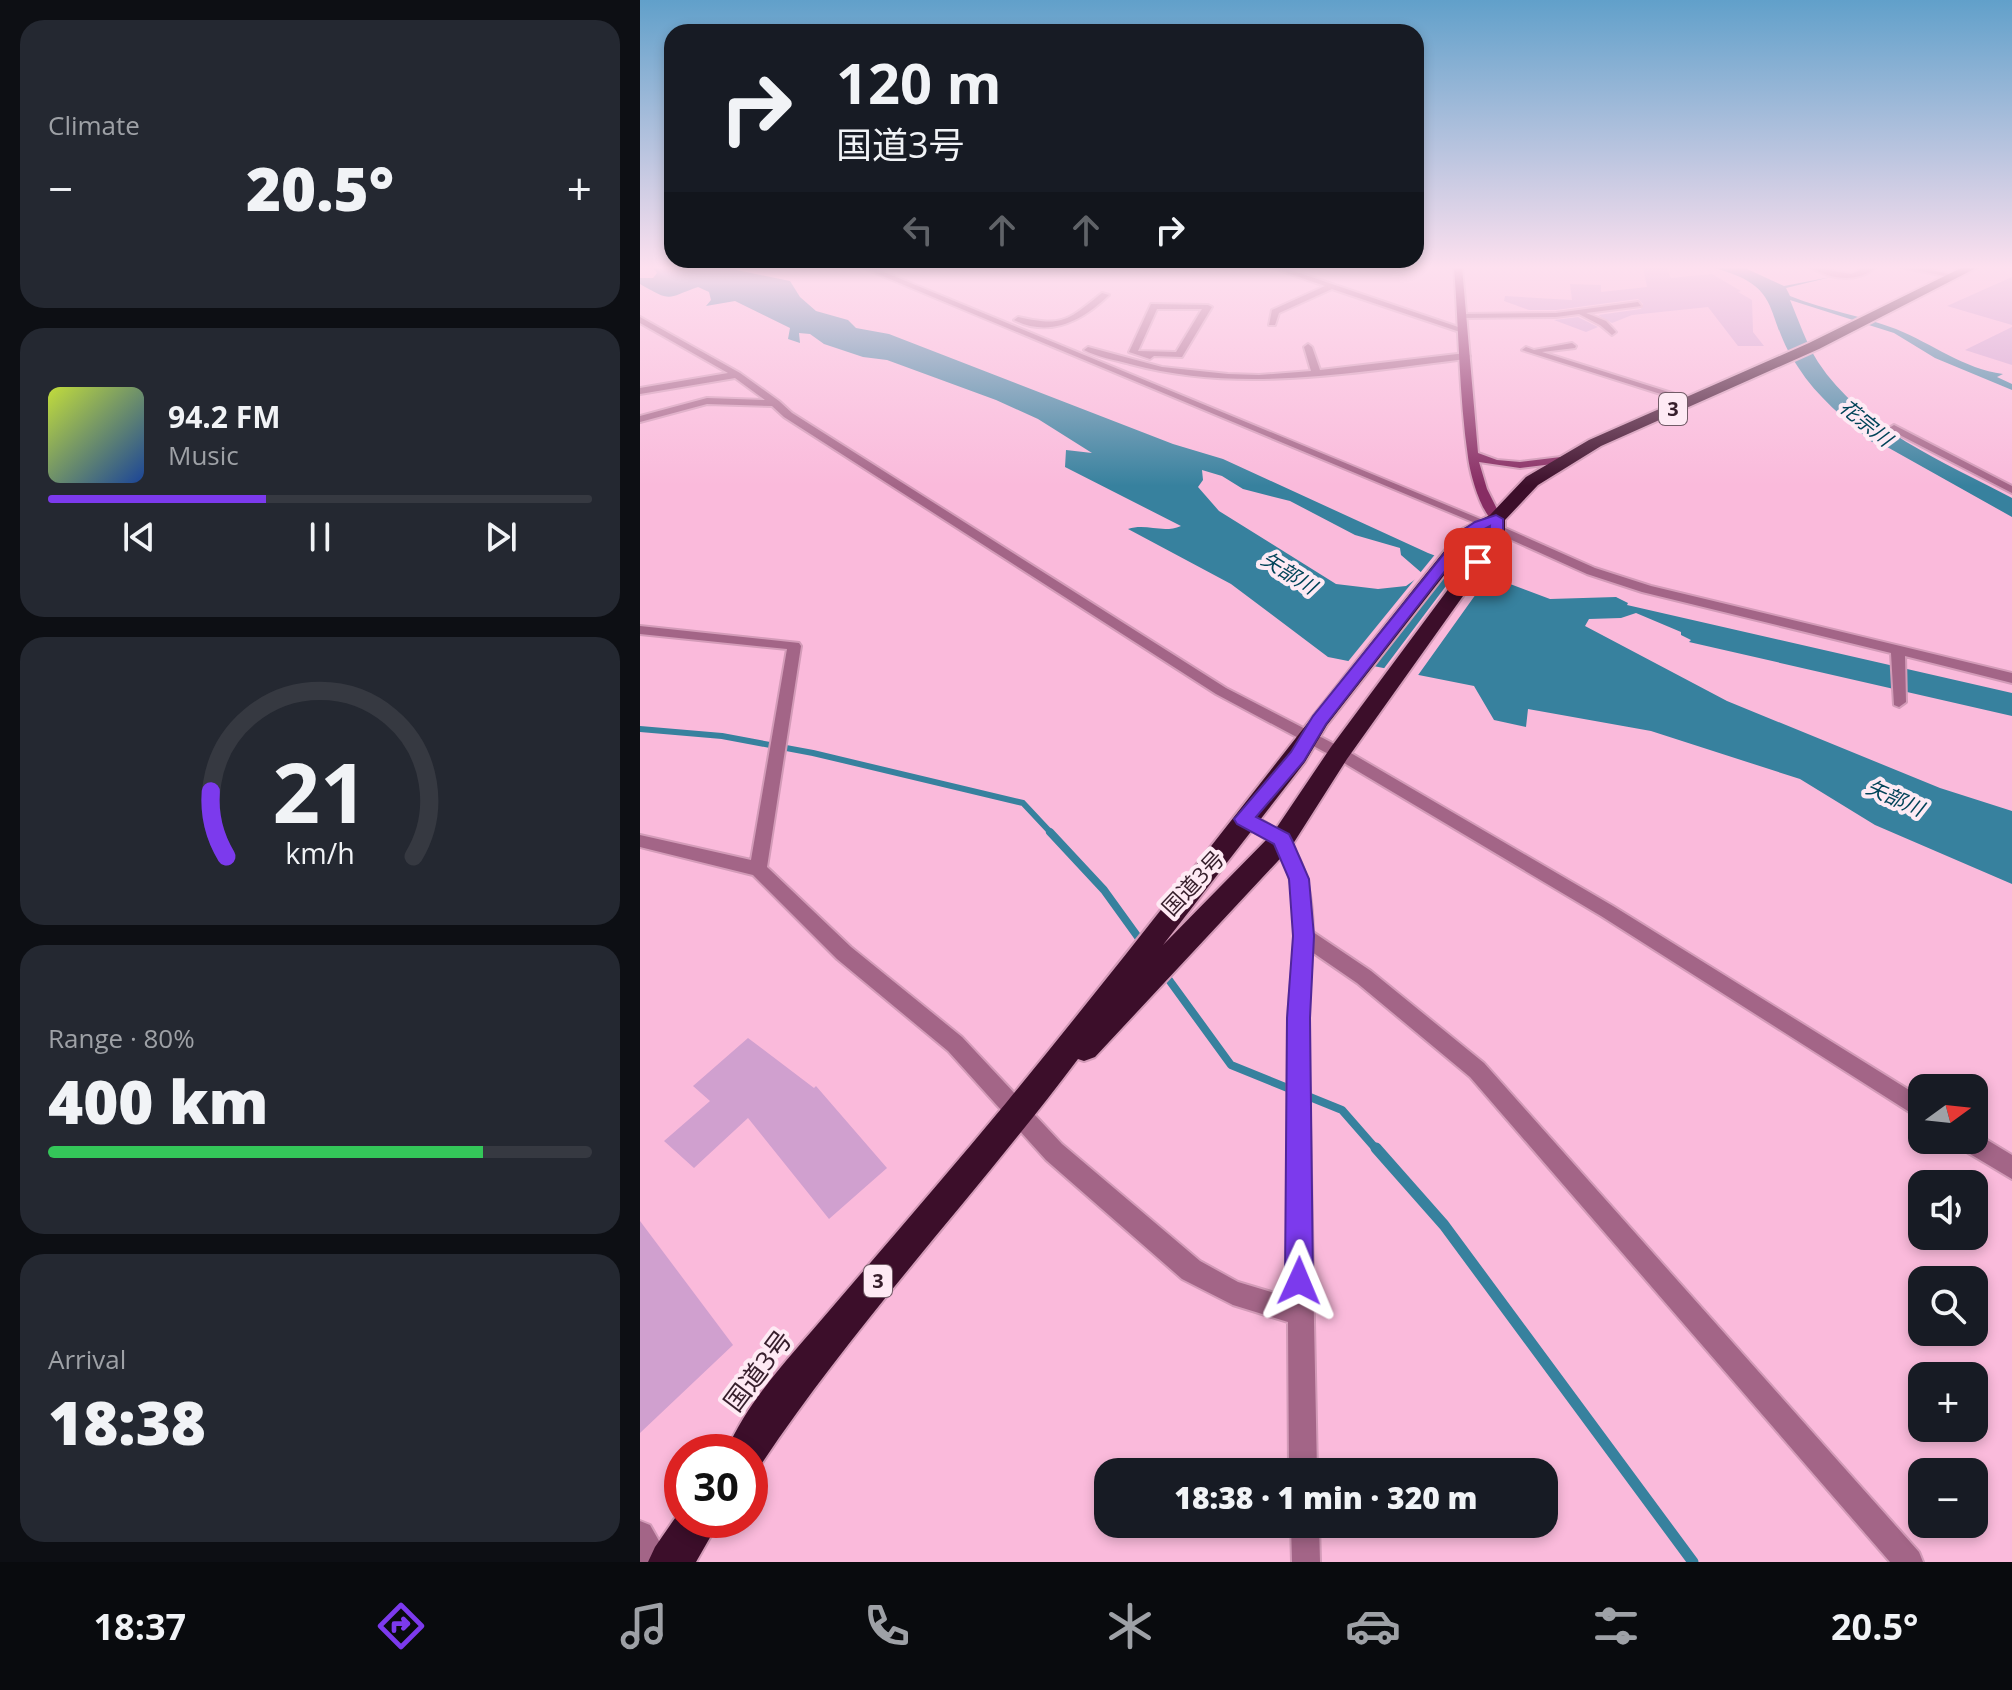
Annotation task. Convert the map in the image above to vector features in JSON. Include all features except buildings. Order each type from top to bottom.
[{"type":"highway","name":"国道3号","points":[[1112,1007],[1178,907],[1314,730],[1532,481],[1595,443],[1826,340]]},
{"type":"highway","name":"国道3号","points":[[758,1434],[790,1387],[1017,1114],[1112,1007],[1190,938],[1282,840],[1488,528]]},
{"type":"highway","points":[[670,1562],[687,1538]]},
{"type":"street","points":[[674,340],[734,375],[799,422],[1221,691],[1346,744],[1908,1101]]},
{"type":"street","points":[[1045,340],[1183,401],[1308,449],[1596,573],[1647,589],[2012,678]]},
{"type":"street","points":[[1139,340],[1133,352],[1179,355],[1188,340]]},
{"type":"street","points":[[1464,340],[1473,455],[1488,528]]},
{"type":"street","points":[[1055,344],[1176,371],[1228,377],[1316,373],[1466,356]]},
{"type":"street","points":[[1572,346],[1529,350],[1692,401]]},
{"type":"street","points":[[1308,347],[1316,373]]},
{"type":"street","points":[[1145,353],[1176,371]]},
{"type":"street","points":[[640,391],[734,375]]},
{"type":"street","points":[[640,419],[707,401],[776,403]]},
{"type":"street","points":[[1894,428],[2012,490]]},
{"type":"street","points":[[1473,455],[1487,462],[1513,467],[1569,459]]},
{"type":"street","points":[[1990,479],[2012,477]]},
{"type":"street","points":[[640,630],[794,646],[758,869]]},
{"type":"street","points":[[1898,651],[1899,702]]},
{"type":"street","points":[[1244,819],[1282,840],[1299,879],[1304,936],[1298,1018],[1303,1458]]},
{"type":"street","points":[[640,841],[758,869],[844,953],[955,1044],[1054,1152],[1191,1270],[1233,1293],[1299,1313]]},
{"type":"street","points":[[1304,936],[1364,977],[1477,1070],[1909,1562]]},
{"type":"street","points":[[1988,1153],[2012,1168]]},
{"type":"street","points":[[640,1535],[657,1562]]},
{"type":"street","points":[[1305,1538],[1306,1562]]},
{"type":"water","name":"矢部川","points":[[818,340],[904,340],[1173,444],[1223,459],[1428,553],[1550,599],[1616,597],[1627,605],[2012,693],[2012,716],[1689,642],[1691,640],[1681,632],[1636,613],[1621,618],[1589,619],[1585,626],[1727,701],[1940,788],[2012,811],[2012,884],[1875,825],[1800,779],[1651,731],[1528,709],[1526,727],[1494,720],[1474,686],[1328,657],[1231,584],[1128,529],[1181,526],[1065,467],[1066,450],[1092,453],[1038,419],[996,400],[887,360],[863,357]],"holes":[[[1202,470],[1222,476],[1243,489],[1290,501],[1355,535],[1400,548],[1401,555],[1423,574],[1406,586],[1378,589],[1336,584],[1219,511],[1198,487],[1203,480]]]},
{"type":"water","name":"花宗川","points":[[1784,340],[1806,340],[1836,386],[1857,406],[1906,442],[2012,498],[2012,517],[1880,443],[1872,442],[1814,388]]},
{"type":"water","points":[[1905,340],[1919,340],[1962,362],[2003,374],[1997,377],[2012,384],[2012,390],[1935,358]]},
{"type":"pier","points":[[1437,552],[1456,559],[1369,669],[1346,664]]},
{"type":"pier","points":[[1464,562],[1491,573],[1416,678],[1382,671]]},
{"type":"waterway","points":[[640,729],[722,736],[813,753],[1023,803],[1052,834]]},
{"type":"waterway","points":[[1050,832],[1104,890],[1143,944]]},
{"type":"waterway","points":[[1164,973],[1231,1065],[1342,1110],[1377,1150]]},
{"type":"waterway","points":[[1376,1148],[1444,1225],[1693,1562]]},
{"type":"route","points":[[1299,1281],[1301,1157],[1298,1018],[1304,936],[1299,879],[1282,840],[1244,819],[1297,756],[1319,720],[1468,533],[1496,519],[1496,537],[1478,562]]}]
